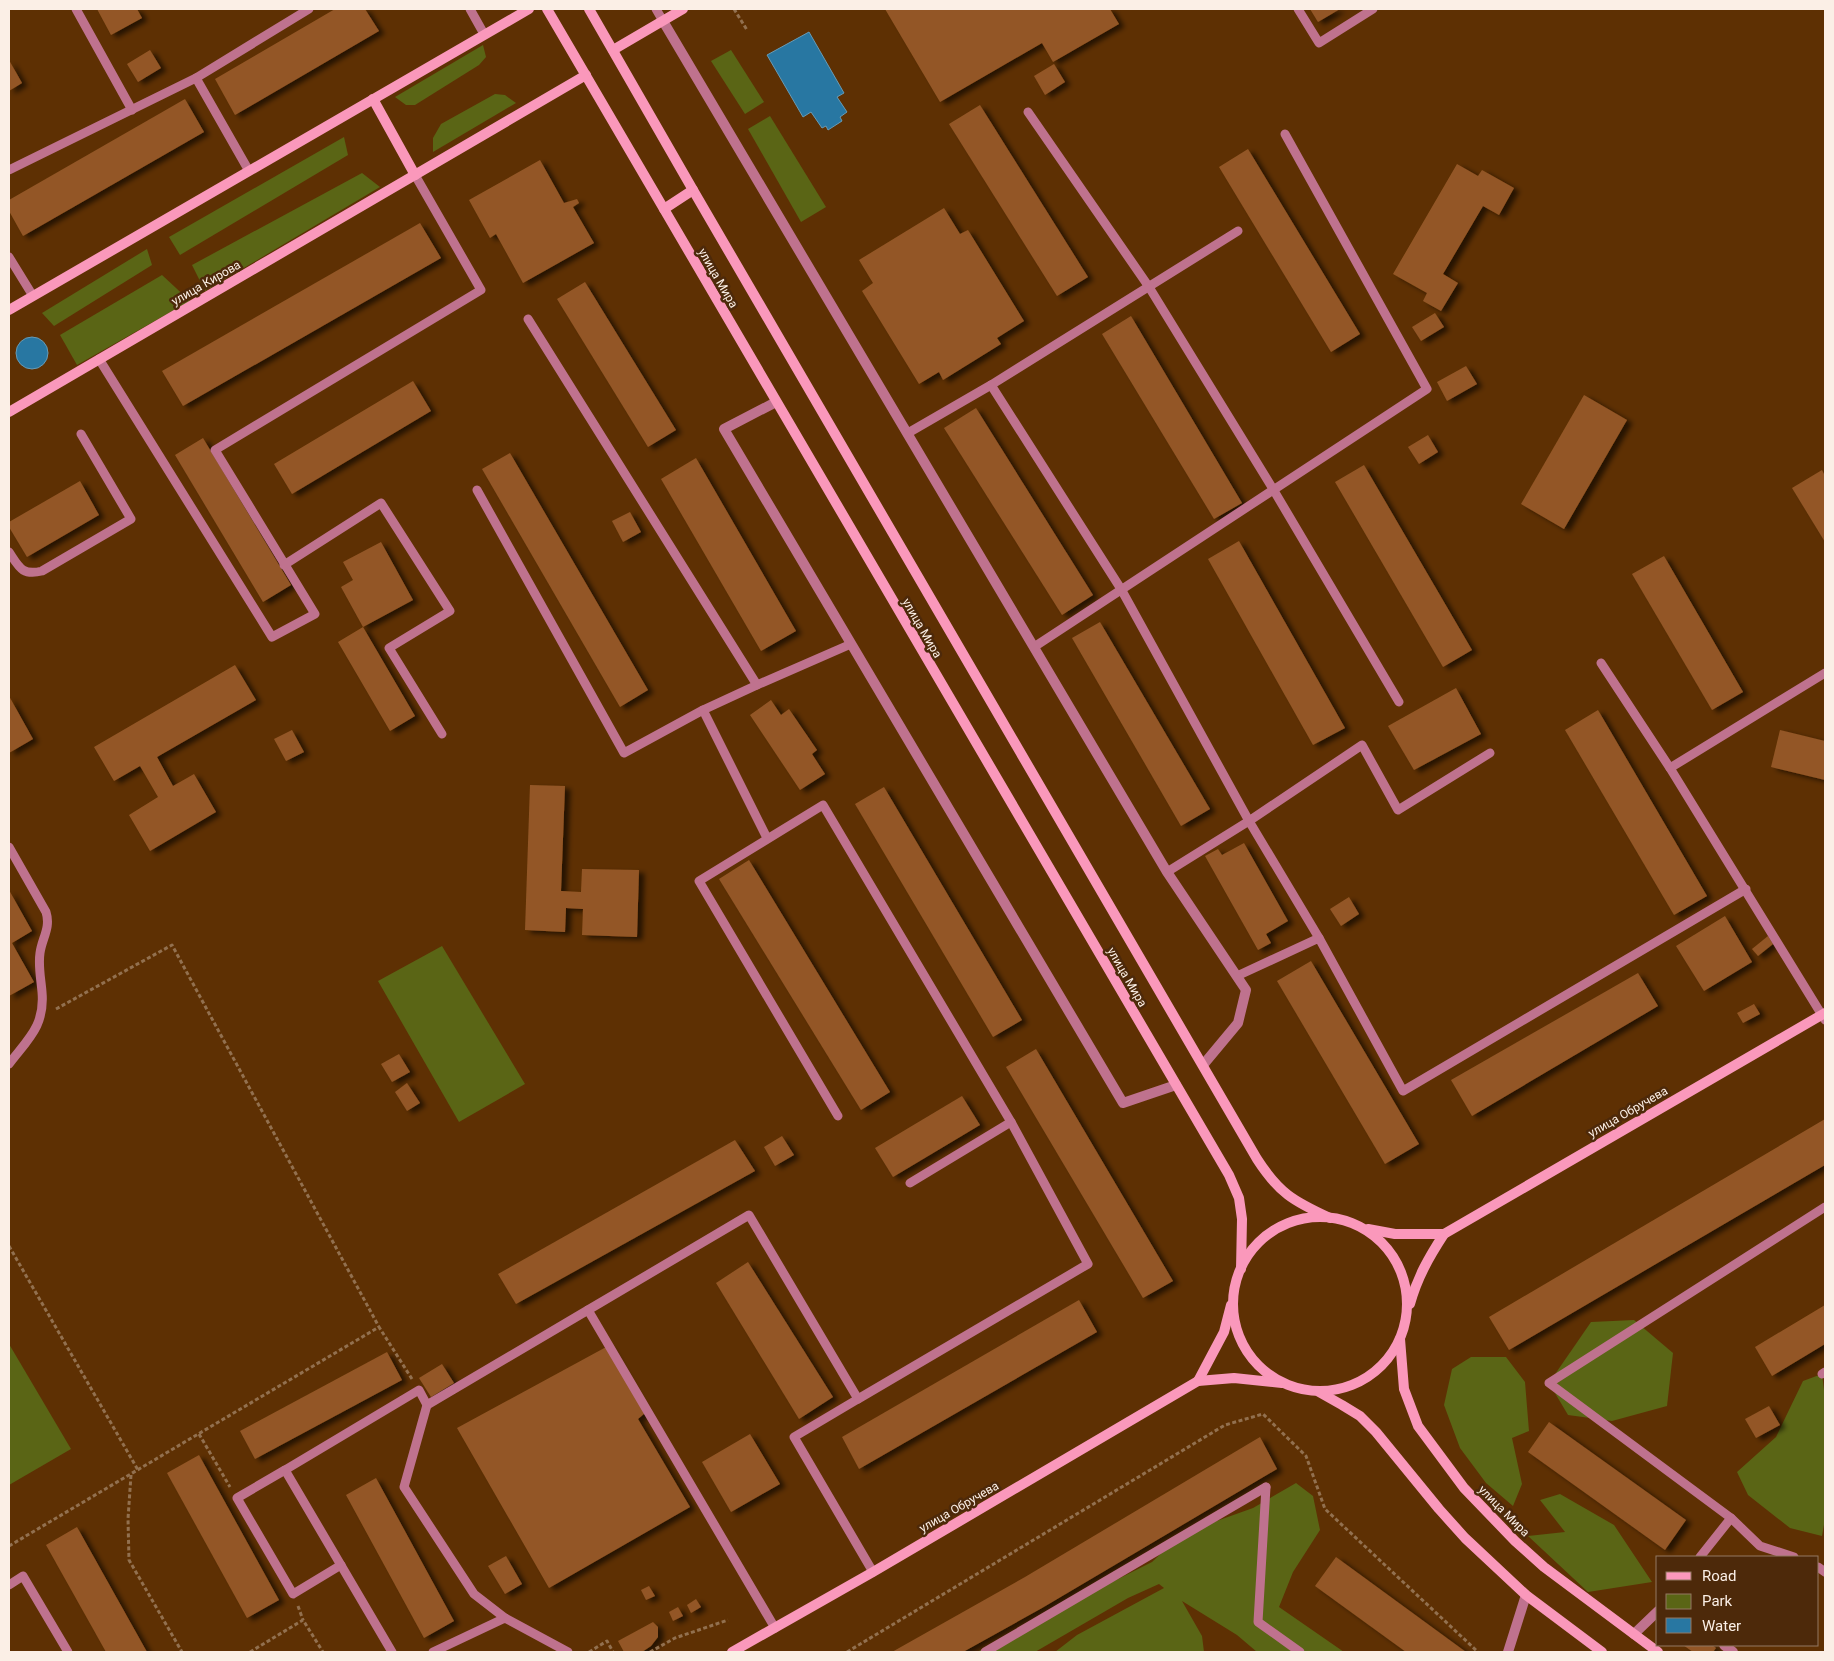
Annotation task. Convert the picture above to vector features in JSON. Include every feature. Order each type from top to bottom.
[{"type":"main road","points":[[9,310],[529,9]]},
{"type":"main road","name":"улица Мира","points":[[547,9],[1229,1175],[1239,1198],[1242,1227],[1241,1269]]},
{"type":"main road","name":"улица Мира","points":[[589,9],[1269,1177],[1283,1193],[1299,1204],[1330,1218]]},
{"type":"main road","points":[[613,50],[683,9]]},
{"type":"main road","name":"улица Кирова","points":[[9,412],[586,75]]},
{"type":"main road","points":[[373,99],[415,175]]},
{"type":"main road","points":[[664,208],[693,190]]},
{"type":"main road","name":"улица Обручева","points":[[1407,1311],[1416,1282],[1444,1234],[1824,1016]]},
{"type":"main road","points":[[1198,1381],[1224,1332],[1234,1294],[1241,1269],[1248,1255],[1270,1233],[1284,1225],[1299,1220],[1330,1218],[1346,1221],[1374,1235],[1384,1245],[1400,1269],[1407,1297],[1407,1311],[1400,1339],[1390,1357],[1380,1367],[1358,1383],[1338,1390],[1318,1392],[1299,1389],[1282,1383],[1266,1373],[1254,1361],[1244,1346],[1237,1330],[1234,1294]]},
{"type":"main road","points":[[1362,1228],[1394,1234],[1444,1234]]},
{"type":"main road","name":"улица Мира","points":[[1400,1339],[1404,1389],[1418,1426],[1464,1488],[1544,1567],[1658,1652]]},
{"type":"main road","name":"улица Обручева","points":[[732,1652],[873,1572],[1198,1381],[1234,1378],[1282,1383]]},
{"type":"main road","points":[[1318,1392],[1354,1412],[1376,1432],[1458,1531],[1526,1595],[1602,1652]]},
{"type":"street","points":[[663,21],[1167,872],[1246,990],[1238,1023],[1204,1065]]},
{"type":"street","points":[[776,402],[724,429],[1123,1103],[1176,1085]]},
{"type":"street","points":[[1508,1652],[1526,1595]]},
{"type":"street","points":[[1634,1634],[1656,1613]]},
{"type":"lane","points":[[76,9],[132,110]]},
{"type":"lane","points":[[9,170],[196,78],[309,9]]},
{"type":"lane","points":[[470,9],[484,34]]},
{"type":"lane","points":[[656,9],[663,21]]},
{"type":"lane","points":[[1298,9],[1319,43],[1373,9]]},
{"type":"lane","points":[[196,78],[249,171]]},
{"type":"lane","points":[[1028,112],[1150,286],[1399,702]]},
{"type":"lane","points":[[1034,647],[1427,389],[1285,134]]},
{"type":"lane","points":[[99,360],[272,637],[315,614],[215,450],[481,290],[415,175]]},
{"type":"lane","points":[[908,433],[991,385],[1238,231]]},
{"type":"lane","points":[[9,257],[33,296]]},
{"type":"lane","points":[[528,319],[756,685]]},
{"type":"lane","points":[[991,385],[1121,589],[1249,821],[1319,938],[1403,1091],[1746,889]]},
{"type":"lane","points":[[9,552],[18,568],[34,573],[42,571],[131,519],[82,434]]},
{"type":"lane","points":[[477,490],[624,753],[703,710],[851,644]]},
{"type":"lane","points":[[284,565],[381,503],[450,611],[389,648],[442,734]]},
{"type":"lane","points":[[1600,663],[1670,768],[1824,1016]]},
{"type":"lane","points":[[1670,768],[1823,677]]},
{"type":"lane","points":[[703,710],[767,838]]},
{"type":"lane","points":[[1167,872],[1249,821],[1362,745],[1398,810],[1490,753]]},
{"type":"lane","points":[[838,1116],[699,881],[823,805],[1011,1122],[1088,1264],[794,1437],[873,1572]]},
{"type":"lane","points":[[9,847],[48,918],[39,958],[42,1016],[32,1034],[9,1064]]},
{"type":"lane","points":[[1237,976],[1319,938]]},
{"type":"lane","points":[[910,1184],[1011,1122]]},
{"type":"lane","points":[[1791,1556],[1760,1546],[1731,1518],[1549,1383],[1825,1207]]},
{"type":"lane","points":[[568,1652],[505,1618],[474,1594],[404,1488],[427,1405],[749,1215],[858,1399]]},
{"type":"lane","points":[[588,1310],[776,1628]]},
{"type":"lane","points":[[341,1565],[293,1594],[237,1498],[418,1390],[427,1405]]},
{"type":"lane","points":[[285,1470],[392,1652]]},
{"type":"lane","points":[[985,1652],[1266,1487],[1258,1622],[1300,1652]]},
{"type":"lane","points":[[1701,1556],[1731,1518]]},
{"type":"lane","points":[[9,1585],[24,1576],[68,1652]]},
{"type":"lane","points":[[433,1652],[505,1618]]},
{"type":"path","points":[[734,9],[747,30]]},
{"type":"path","points":[[42,1016],[172,945],[380,1327],[418,1390]]},
{"type":"path","points":[[9,1246],[138,1470]]},
{"type":"path","points":[[9,1546],[380,1327]]},
{"type":"path","points":[[199,1434],[237,1498]]},
{"type":"path","points":[[131,1474],[128,1519],[130,1560],[182,1652]]},
{"type":"path","points":[[250,1652],[303,1620],[323,1652]]},
{"type":"path","points":[[650,1652],[675,1638],[728,1620]]},
{"type":"path","points":[[588,1652],[607,1642],[613,1652]]},
{"type":"green space","points":[[483,45],[486,57],[479,65],[415,105],[406,105],[395,97]]},
{"type":"green space","points":[[731,50],[764,102],[745,114],[711,61]]},
{"type":"green space","points":[[495,94],[505,95],[516,103],[433,152],[433,138],[441,124]]},
{"type":"green space","points":[[770,116],[826,207],[801,222],[748,129]]},
{"type":"green space","points":[[344,137],[348,155],[180,255],[169,237]]},
{"type":"green space","points":[[362,173],[380,187],[205,291],[192,265]]},
{"type":"green space","points":[[147,249],[152,265],[54,326],[42,313]]},
{"type":"green space","points":[[162,275],[190,301],[77,365],[60,335]]},
{"type":"green space","points":[[442,946],[525,1084],[459,1122],[378,981]]},
{"type":"green space","points":[[1634,1320],[1673,1353],[1667,1406],[1612,1421],[1568,1415],[1549,1383],[1591,1322]]},
{"type":"green space","points":[[9,1344],[71,1449],[9,1485]]},
{"type":"green space","points":[[1471,1357],[1506,1357],[1525,1382],[1529,1431],[1512,1438],[1522,1484],[1513,1506],[1486,1483],[1460,1448],[1444,1405],[1452,1369]]},
{"type":"green space","points":[[1822,1374],[1825,1398],[1825,1519],[1822,1536],[1790,1528],[1748,1495],[1737,1472],[1776,1437],[1803,1381]]},
{"type":"green space","points":[[1296,1483],[1313,1496],[1320,1530],[1293,1572],[1279,1607],[1344,1652],[1257,1652],[1237,1635],[1182,1601],[1202,1636],[1204,1652],[1055,1652],[1077,1635],[1164,1588],[1159,1584],[1128,1598],[1035,1652],[977,1652],[1056,1607],[1152,1562],[1173,1542],[1211,1523],[1253,1508]]},
{"type":"green space","points":[[1560,1494],[1614,1525],[1652,1582],[1588,1592],[1528,1536],[1565,1532],[1540,1500]]},
{"type":"water","points":[[809,32],[844,93],[837,97],[847,112],[840,117],[842,121],[828,130],[826,126],[822,128],[811,112],[803,117],[767,55]]},
{"type":"water","points":[[32,337],[38,338],[43,342],[47,347],[47,359],[43,364],[38,368],[32,369],[26,368],[21,364],[17,359],[16,353],[17,347],[21,342],[26,338]]},
{"type":"building","points":[[97,9],[137,9],[142,18],[111,35]]},
{"type":"building","points":[[335,9],[365,9],[379,31],[235,115],[215,79]]},
{"type":"building","points":[[885,9],[1110,9],[1119,24],[1053,62],[1042,43],[940,102]]},
{"type":"building","points":[[1310,9],[1340,9],[1318,22]]},
{"type":"building","points":[[150,50],[161,68],[138,82],[127,64]]},
{"type":"building","points":[[9,60],[22,83],[9,91]]},
{"type":"building","points":[[1054,64],[1065,82],[1045,95],[1034,76]]},
{"type":"building","points":[[185,99],[204,132],[23,236],[9,211],[9,200]]},
{"type":"building","points":[[980,105],[1088,277],[1057,296],[949,124]]},
{"type":"building","points":[[1248,149],[1360,334],[1331,352],[1219,167]]},
{"type":"building","points":[[540,160],[564,203],[577,199],[579,203],[573,207],[594,243],[523,283],[496,234],[490,238],[469,200]]},
{"type":"building","points":[[1457,164],[1478,176],[1482,170],[1514,188],[1499,215],[1483,206],[1443,274],[1458,283],[1441,311],[1423,301],[1427,293],[1393,274]]},
{"type":"building","points":[[944,208],[960,234],[968,230],[1024,321],[997,338],[1001,344],[943,380],[939,372],[919,384],[862,291],[873,283],[859,260]]},
{"type":"building","points":[[420,223],[441,258],[183,406],[162,371]]},
{"type":"building","points":[[585,282],[676,430],[648,447],[557,299]]},
{"type":"building","points":[[1435,313],[1444,327],[1421,341],[1412,327]]},
{"type":"building","points":[[1131,316],[1242,503],[1214,519],[1102,334]]},
{"type":"building","points":[[1466,366],[1477,384],[1447,401],[1437,382]]},
{"type":"building","points":[[413,381],[431,411],[292,494],[274,464]]},
{"type":"building","points":[[1584,395],[1627,420],[1564,529],[1521,504]]},
{"type":"building","points":[[976,408],[1093,595],[1062,615],[944,428]]},
{"type":"building","points":[[1428,435],[1438,452],[1419,464],[1408,447]]},
{"type":"building","points":[[203,438],[291,585],[263,602],[175,455]]},
{"type":"building","points":[[510,453],[648,690],[620,707],[482,469]]},
{"type":"building","points":[[696,458],[796,631],[761,651],[661,479]]},
{"type":"building","points":[[1364,465],[1472,650],[1443,667],[1335,482]]},
{"type":"building","points":[[1822,470],[1825,476],[1825,542],[1792,488]]},
{"type":"building","points":[[80,481],[99,515],[27,557],[9,527],[9,522]]},
{"type":"building","points":[[630,512],[641,532],[623,542],[612,521]]},
{"type":"building","points":[[1239,541],[1345,728],[1313,745],[1208,559]]},
{"type":"building","points":[[381,542],[413,600],[363,627],[341,587],[353,580],[343,562]]},
{"type":"building","points":[[1664,556],[1743,692],[1712,710],[1632,574]]},
{"type":"building","points":[[1100,622],[1210,809],[1181,826],[1072,638]]},
{"type":"building","points":[[363,627],[415,716],[390,731],[338,642]]},
{"type":"building","points":[[235,665],[256,700],[157,757],[173,786],[194,774],[216,812],[150,851],[129,815],[158,797],[140,766],[114,781],[94,747]]},
{"type":"building","points":[[1456,688],[1481,734],[1414,770],[1388,726]]},
{"type":"building","points":[[9,696],[33,739],[9,753]]},
{"type":"building","points":[[771,700],[781,715],[789,709],[817,750],[812,754],[825,774],[800,790],[750,715]]},
{"type":"building","points":[[1598,710],[1707,896],[1674,915],[1565,730]]},
{"type":"building","points":[[292,730],[304,752],[286,761],[274,739]]},
{"type":"building","points":[[1780,730],[1825,741],[1825,780],[1771,767]]},
{"type":"building","points":[[530,785],[565,786],[561,891],[581,892],[582,869],[639,870],[637,937],[582,935],[583,909],[566,908],[565,932],[525,930]]},
{"type":"building","points":[[884,787],[1022,1020],[993,1037],[855,804]]},
{"type":"building","points":[[1244,843],[1288,921],[1266,934],[1271,943],[1258,950],[1205,856],[1218,849],[1222,855]]},
{"type":"building","points":[[749,860],[890,1092],[861,1110],[719,879]]},
{"type":"building","points":[[9,890],[32,931],[12,943],[34,982],[9,996]]},
{"type":"building","points":[[1349,897],[1359,914],[1341,926],[1330,909]]},
{"type":"building","points":[[1725,916],[1752,962],[1704,991],[1676,946]]},
{"type":"building","points":[[1768,936],[1773,944],[1758,956],[1752,949]]},
{"type":"building","points":[[1311,961],[1419,1144],[1385,1164],[1277,981]]},
{"type":"building","points":[[1638,973],[1658,1006],[1472,1116],[1451,1080]]},
{"type":"building","points":[[1754,1004],[1760,1014],[1743,1023],[1737,1013]]},
{"type":"building","points":[[1036,1049],[1173,1281],[1143,1298],[1006,1067]]},
{"type":"building","points":[[399,1054],[410,1072],[392,1082],[381,1064]]},
{"type":"building","points":[[407,1083],[420,1103],[407,1111],[395,1092]]},
{"type":"building","points":[[962,1096],[980,1125],[893,1177],[875,1148]]},
{"type":"building","points":[[1825,1119],[1825,1165],[1509,1350],[1489,1317]]},
{"type":"building","points":[[782,1136],[794,1155],[775,1166],[764,1147]]},
{"type":"building","points":[[735,1140],[755,1171],[516,1304],[498,1274]]},
{"type":"building","points":[[748,1262],[833,1397],[799,1419],[716,1283]]},
{"type":"building","points":[[1079,1300],[1097,1332],[859,1469],[842,1437]]},
{"type":"building","points":[[1825,1305],[1825,1344],[1772,1376],[1755,1347]]},
{"type":"building","points":[[608,1346],[645,1413],[638,1419],[690,1507],[549,1588],[457,1428]]},
{"type":"building","points":[[387,1352],[402,1380],[255,1459],[240,1431]]},
{"type":"building","points":[[442,1364],[454,1383],[431,1397],[419,1378]]},
{"type":"building","points":[[1769,1406],[1780,1425],[1756,1438],[1745,1419]]},
{"type":"building","points":[[1549,1422],[1686,1520],[1665,1550],[1528,1452]]},
{"type":"building","points":[[750,1434],[780,1484],[731,1512],[702,1462]]},
{"type":"building","points":[[1260,1437],[1277,1469],[1042,1608],[963,1652],[892,1652],[1025,1577]]},
{"type":"building","points":[[199,1455],[279,1600],[247,1618],[167,1473]]},
{"type":"building","points":[[376,1478],[454,1621],[424,1638],[346,1495]]},
{"type":"building","points":[[77,1527],[147,1652],[106,1652],[46,1545]]},
{"type":"building","points":[[506,1556],[522,1584],[505,1594],[488,1566]]},
{"type":"building","points":[[1336,1557],[1466,1652],[1406,1652],[1315,1586]]},
{"type":"building","points":[[649,1586],[655,1596],[646,1600],[641,1590]]},
{"type":"building","points":[[696,1599],[701,1607],[691,1613],[687,1605]]},
{"type":"building","points":[[678,1607],[683,1616],[673,1621],[669,1612]]},
{"type":"building","points":[[653,1622],[658,1627],[658,1637],[651,1646],[642,1652],[624,1652],[618,1641]]},
{"type":"building","points":[[1684,1646],[1713,1646],[1716,1648],[1713,1652],[1693,1652]]}]
